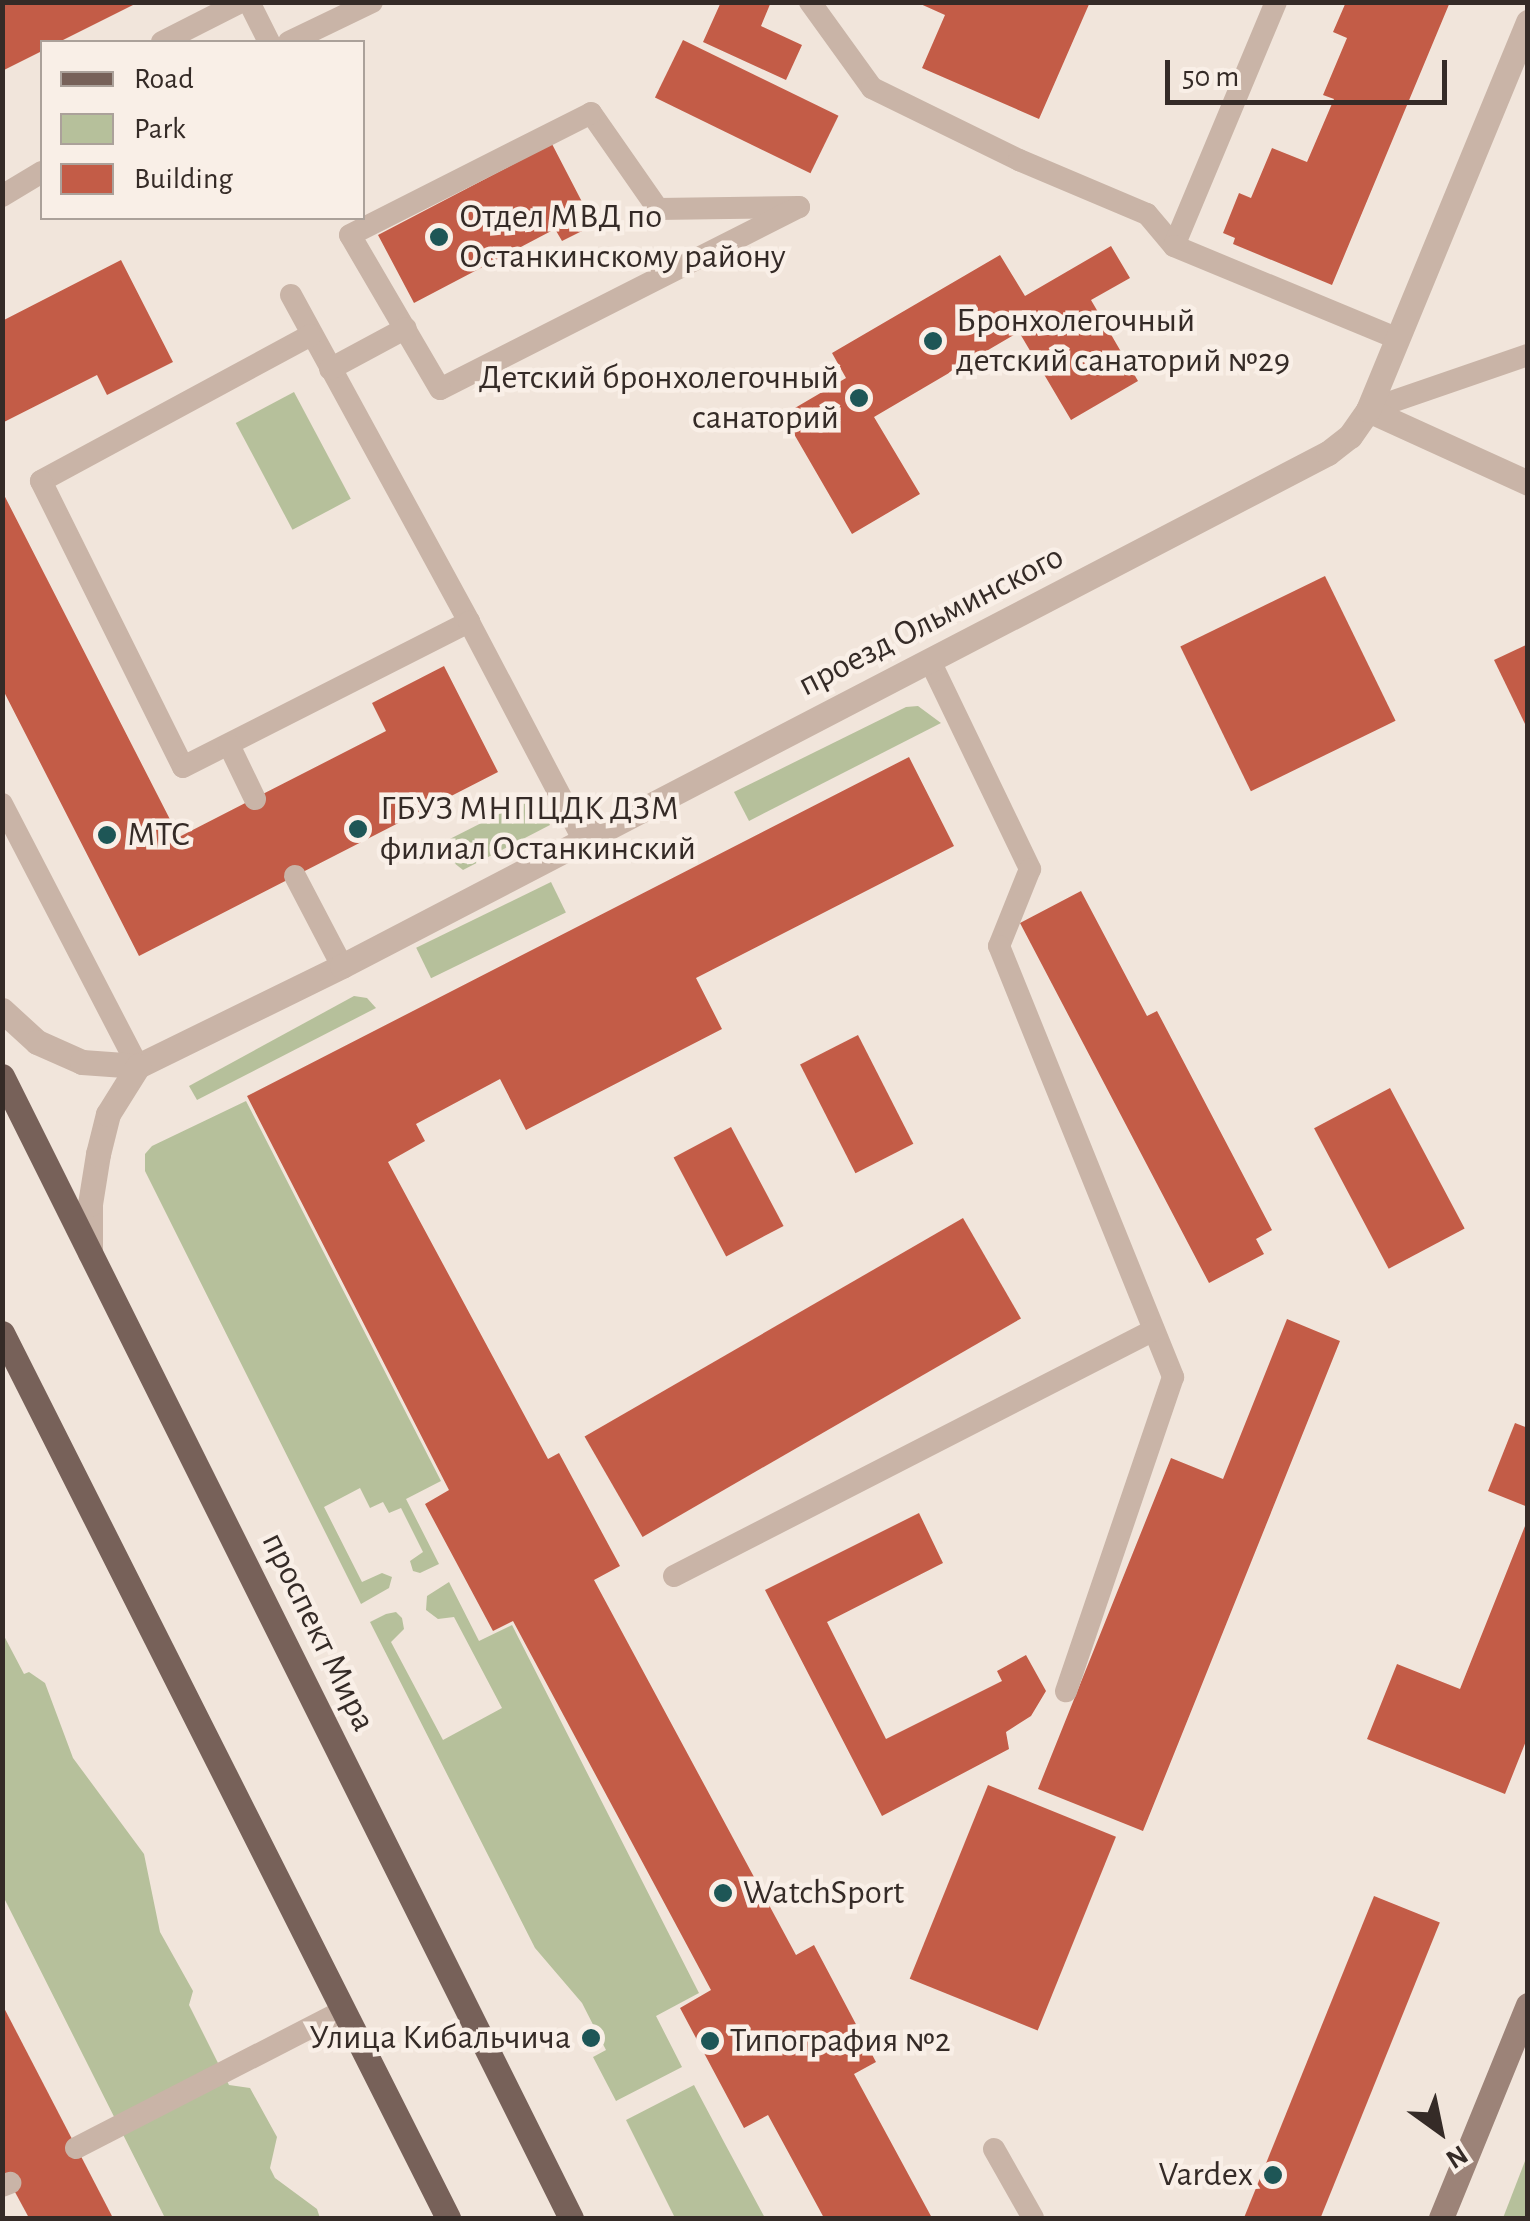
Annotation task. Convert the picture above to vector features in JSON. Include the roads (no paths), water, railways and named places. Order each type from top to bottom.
[{"type":"main road","name":"проспект Мира","points":[[2,1076],[571,2218]]},
{"type":"main road","points":[[2,1333],[448,2218]]},
{"type":"street","name":"проезд Ольминского","points":[[138,1066],[342,966],[1311,464],[1350,436],[1368,410],[1528,22]]},
{"type":"street","points":[[1368,410],[1528,483]]},
{"type":"street","points":[[2,1010],[36,1042],[82,1062],[138,1066],[108,1114],[90,1204],[90,1253]]},
{"type":"street","points":[[1441,2218],[1528,2005]]},
{"type":"lane","points":[[166,40],[241,2]]},
{"type":"lane","points":[[249,2],[267,40]]},
{"type":"lane","points":[[293,40],[372,2]]},
{"type":"lane","points":[[810,2],[872,88],[1019,160],[1147,214],[1174,246],[1396,338]]},
{"type":"lane","points":[[1174,246],[1276,2]]},
{"type":"lane","points":[[591,113],[658,210],[799,207],[440,389],[406,328],[350,236],[591,113]]},
{"type":"lane","points":[[2,196],[40,173]]},
{"type":"lane","points":[[291,295],[583,839]]},
{"type":"lane","points":[[330,369],[406,328]]},
{"type":"lane","points":[[311,335],[40,482],[183,766],[469,622]]},
{"type":"lane","points":[[1368,410],[1528,356]]},
{"type":"lane","points":[[930,661],[1030,869],[999,946],[1173,1377],[1066,1690]]},
{"type":"lane","points":[[228,745],[255,798]]},
{"type":"lane","points":[[2,804],[138,1066]]},
{"type":"lane","points":[[295,876],[342,966]]},
{"type":"lane","points":[[674,1576],[1154,1330]]},
{"type":"lane","points":[[76,2148],[343,2011]]},
{"type":"lane","points":[[994,2150],[1032,2218]]},
{"type":"place","name":"Отдел МВД по Останкинскому району","points":[[439,237]]},
{"type":"place","name":"Бронхолегочный детский санаторий №29","points":[[933,341]]},
{"type":"place","name":"Детский бронхолегочный санаторий","points":[[859,398]]},
{"type":"place","name":"ГБУЗ МНПЦДК ДЗМ филиал Останкинский","points":[[358,829]]},
{"type":"place","name":"МТС","points":[[107,835]]},
{"type":"place","name":"WatchSport","points":[[723,1893]]},
{"type":"place","name":"Улица Кибальчича","points":[[591,2038]]},
{"type":"place","name":"Типография №2","points":[[710,2041]]},
{"type":"place","name":"Vardex","points":[[1273,2175]]}]
